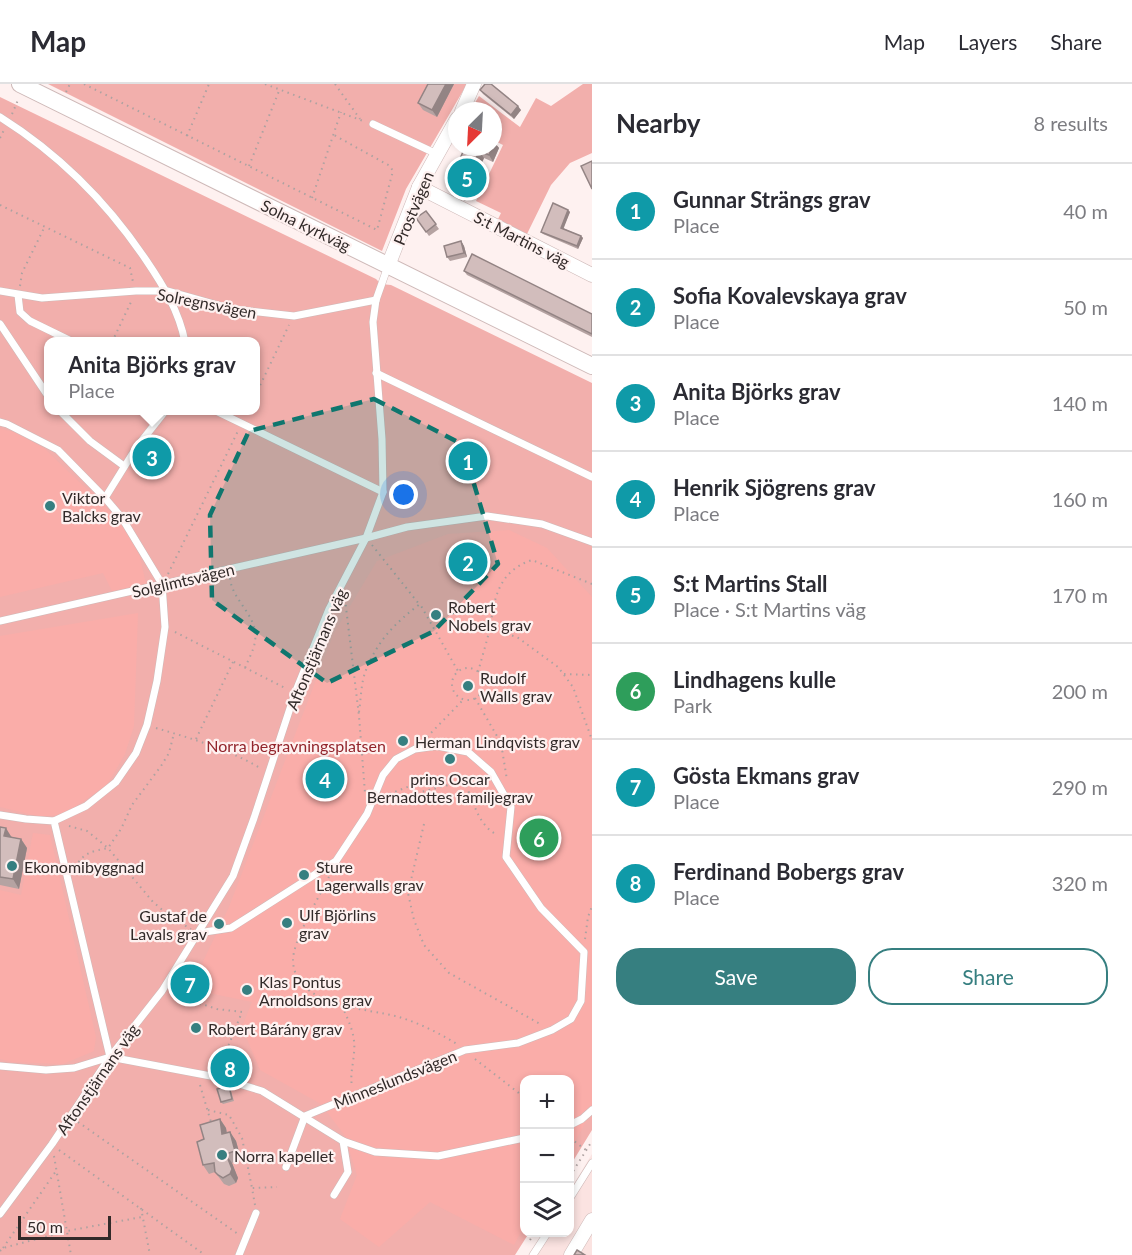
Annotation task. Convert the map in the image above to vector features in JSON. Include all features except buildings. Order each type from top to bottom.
[{"type":"street","name":"Solna kyrkväg","points":[[20,84],[592,366]]},
{"type":"street","points":[[466,102],[474,84]]},
{"type":"street","name":"Prostvägen","points":[[388,266],[419,187],[448,135]]},
{"type":"street","name":"S:t Martins väg","points":[[419,187],[592,275]]},
{"type":"street","points":[[571,1255],[592,1220]]},
{"type":"lane","points":[[0,117],[52,154],[94,194],[129,234],[168,291],[183,337]]},
{"type":"lane","points":[[373,124],[437,154]]},
{"type":"lane","name":"Aftonstjärnans väg","points":[[0,1214],[52,1144],[111,1057],[162,991],[233,876],[295,693],[330,609],[366,538],[383,492],[382,439],[373,322],[376,300],[388,266]]},
{"type":"lane","name":"Solregnsvägen","points":[[0,291],[42,298],[168,291],[232,309],[294,316],[376,300]]},
{"type":"lane","points":[[18,295],[20,312],[64,337]]},
{"type":"lane","points":[[0,324],[44,390]]},
{"type":"lane","points":[[376,373],[592,477]]},
{"type":"lane","points":[[63,415],[73,426],[124,465]]},
{"type":"lane","points":[[105,498],[124,465],[163,415]]},
{"type":"lane","points":[[223,415],[383,492]]},
{"type":"lane","points":[[0,422],[58,450],[122,518],[162,584],[165,627],[157,681],[147,725],[136,753],[116,782],[87,806],[54,821],[0,815]]},
{"type":"lane","name":"Solglimtsvägen","points":[[0,621],[366,538],[407,526],[487,516],[542,524],[592,542]]},
{"type":"lane","points":[[198,933],[231,928],[336,861],[367,814],[383,775],[396,759],[415,749],[437,746],[468,752],[491,772],[511,807],[506,857],[541,908],[584,952]]},
{"type":"lane","points":[[54,821],[111,1057]]},
{"type":"lane","name":"Minneslundsvägen","points":[[305,1116],[465,1050],[518,1043],[552,1030],[571,1019],[581,1001],[584,952]]},
{"type":"lane","points":[[0,1066],[46,1071],[74,1068],[111,1057],[216,1077],[262,1091],[343,1141],[375,1152],[438,1156],[520,1139]]},
{"type":"lane","points":[[574,1123],[592,1110]]},
{"type":"lane","points":[[286,1167],[305,1116]]},
{"type":"lane","points":[[334,1195],[348,1172],[343,1141]]},
{"type":"lane","points":[[574,1192],[592,1163]]},
{"type":"lane","points":[[239,1255],[256,1213]]},
{"type":"lane","points":[[533,1255],[545,1237]]},
{"type":"path","points":[[84,84],[377,230],[393,171],[390,166],[334,135]]},
{"type":"path","points":[[187,136],[209,84]]},
{"type":"path","points":[[265,84],[360,119],[335,84]]},
{"type":"path","points":[[249,166],[280,90]]},
{"type":"path","points":[[312,198],[341,112]]},
{"type":"path","points":[[0,205],[130,268],[136,291],[114,337]]},
{"type":"path","points":[[18,295],[22,273],[45,226]]},
{"type":"path","points":[[260,386],[294,316]]},
{"type":"path","points":[[162,584],[242,424]]},
{"type":"path","points":[[366,538],[420,604],[458,671]]},
{"type":"path","points":[[478,672],[483,660],[493,606],[507,574],[517,565],[532,560],[592,584]]},
{"type":"path","points":[[229,569],[231,590],[255,626],[255,642],[245,668]]},
{"type":"path","points":[[343,585],[359,716],[367,814]]},
{"type":"path","points":[[359,716],[365,672],[378,645],[395,623],[420,604]]},
{"type":"path","points":[[165,627],[295,693]]},
{"type":"path","points":[[490,629],[517,637],[558,667],[573,687],[592,740]]},
{"type":"path","points":[[196,740],[233,662]]},
{"type":"path","points":[[468,668],[478,672],[483,681],[479,695],[475,698],[463,699],[455,694],[452,679],[458,671],[468,668]]},
{"type":"path","points":[[564,675],[592,675]]},
{"type":"path","points":[[475,698],[501,743],[511,807]]},
{"type":"path","points":[[415,749],[463,699]]},
{"type":"path","points":[[147,725],[240,756],[269,774]]},
{"type":"path","points":[[68,877],[81,857],[88,852],[108,848],[121,829],[132,805],[169,753],[174,733]]},
{"type":"path","points":[[372,798],[386,796],[423,780],[436,788]]},
{"type":"path","points":[[417,793],[464,781],[481,820],[490,832],[506,839]]},
{"type":"path","points":[[54,821],[87,831],[108,848],[153,902],[172,918],[198,933]]},
{"type":"path","points":[[424,824],[408,893],[414,920],[424,945],[449,973],[552,1030]]},
{"type":"path","points":[[547,832],[551,846],[537,850],[535,842],[533,836],[547,832]]},
{"type":"path","points":[[528,844],[535,842]]},
{"type":"path","points":[[336,861],[300,937],[293,960],[296,976],[310,992],[342,1006],[399,1017],[442,1034],[520,1093]]},
{"type":"path","points":[[584,952],[588,917],[592,906]]},
{"type":"path","points":[[162,991],[217,1009],[242,1011],[216,1077]]},
{"type":"path","points":[[342,1006],[353,1033],[354,1053],[350,1075],[354,1095]]},
{"type":"path","points":[[196,1073],[212,1125]]},
{"type":"path","points":[[208,1110],[229,1115],[242,1138],[256,1213]]},
{"type":"path","points":[[70,1117],[246,1239]]},
{"type":"path","points":[[574,1141],[586,1150]]},
{"type":"path","points":[[574,1170],[592,1141]]},
{"type":"path","points":[[52,1144],[71,1255]]},
{"type":"path","points":[[52,1144],[206,1255]]},
{"type":"path","points":[[0,1251],[56,1170]]},
{"type":"path","points":[[252,1188],[277,1187]]},
{"type":"path","points":[[141,1208],[150,1255]]},
{"type":"path","points":[[3,1248],[67,1231],[142,1217]]},
{"type":"highlighted area","points":[[374,399],[462,444],[498,564],[434,631],[327,683],[212,600],[210,515],[249,431]]},
{"type":"shaded area","points":[[592,1154],[592,1255],[528,1255],[540,1237],[574,1237],[574,1183]]},
{"type":"green space","points":[[48,84],[467,84],[457,102],[448,102],[448,117],[406,189],[382,251]]},
{"type":"green space","points":[[583,84],[592,84],[592,153],[570,163],[551,185],[527,234],[498,219],[501,213],[476,201],[498,156],[502,156],[502,113],[520,127],[536,98],[551,106]]},
{"type":"green space","points":[[479,96],[487,102],[475,102]]},
{"type":"green space","name":"Norra begravningsplatsen","points":[[0,97],[376,279],[381,284],[391,285],[592,383],[592,1130],[574,1159],[574,1075],[520,1075],[520,1237],[526,1237],[515,1255],[0,1255]]},
{"type":"green space","points":[[0,429],[15,432],[45,449],[125,526],[140,557],[146,584],[112,591],[103,573],[0,597]]},
{"type":"green space","points":[[509,530],[547,548],[592,597],[592,1111],[574,1143],[574,1075],[520,1075],[520,1234],[514,1245],[430,1202],[379,1247],[340,1219],[357,1175],[345,1136],[321,1104],[260,1070],[242,1027],[252,1002],[190,989],[229,907],[334,633],[377,561],[448,534]]},
{"type":"green space","points":[[138,613],[134,726],[125,754],[107,785],[64,814],[41,817],[0,807],[0,636]]},
{"type":"green space","points":[[33,833],[50,835],[96,1037],[94,1051],[63,1064],[12,1062],[0,1059],[0,890],[21,895]]},
{"type":"place","name":"S:t Martins Stall","points":[[467,178]]},
{"type":"place","name":"Anita Björks grav","points":[[152,457]]},
{"type":"place","name":"Gunnar Strängs grav","points":[[468,461]]},
{"type":"place","name":"Viktor Balcks grav","points":[[50,506]]},
{"type":"place","name":"Sofia Kovalevskaya grav","points":[[468,562]]},
{"type":"place","name":"Robert Nobels grav","points":[[436,615]]},
{"type":"place","name":"Rudolf Walls grav","points":[[468,686]]},
{"type":"place","name":"Herman Lindqvists grav","points":[[403,741]]},
{"type":"place","name":"prins Oscar Bernadottes familjegrav","points":[[450,759]]},
{"type":"place","name":"Henrik Sjögrens grav","points":[[325,779]]},
{"type":"place","name":"Lindhagens kulle","points":[[539,838]]},
{"type":"place","name":"Ekonomibyggnad","points":[[12,866]]},
{"type":"place","name":"Sture Lagerwalls grav","points":[[304,875]]},
{"type":"place","name":"Ulf Björlins grav","points":[[287,923]]},
{"type":"place","name":"Gustaf de Lavals grav","points":[[219,924]]},
{"type":"place","name":"Gösta Ekmans grav","points":[[190,984]]},
{"type":"place","name":"Klas Pontus Arnoldsons grav","points":[[247,990]]},
{"type":"place","name":"Robert Bárány grav","points":[[196,1028]]},
{"type":"place","name":"Ferdinand Bobergs grav","points":[[230,1068]]},
{"type":"place","name":"Norra kapellet","points":[[222,1155]]}]
